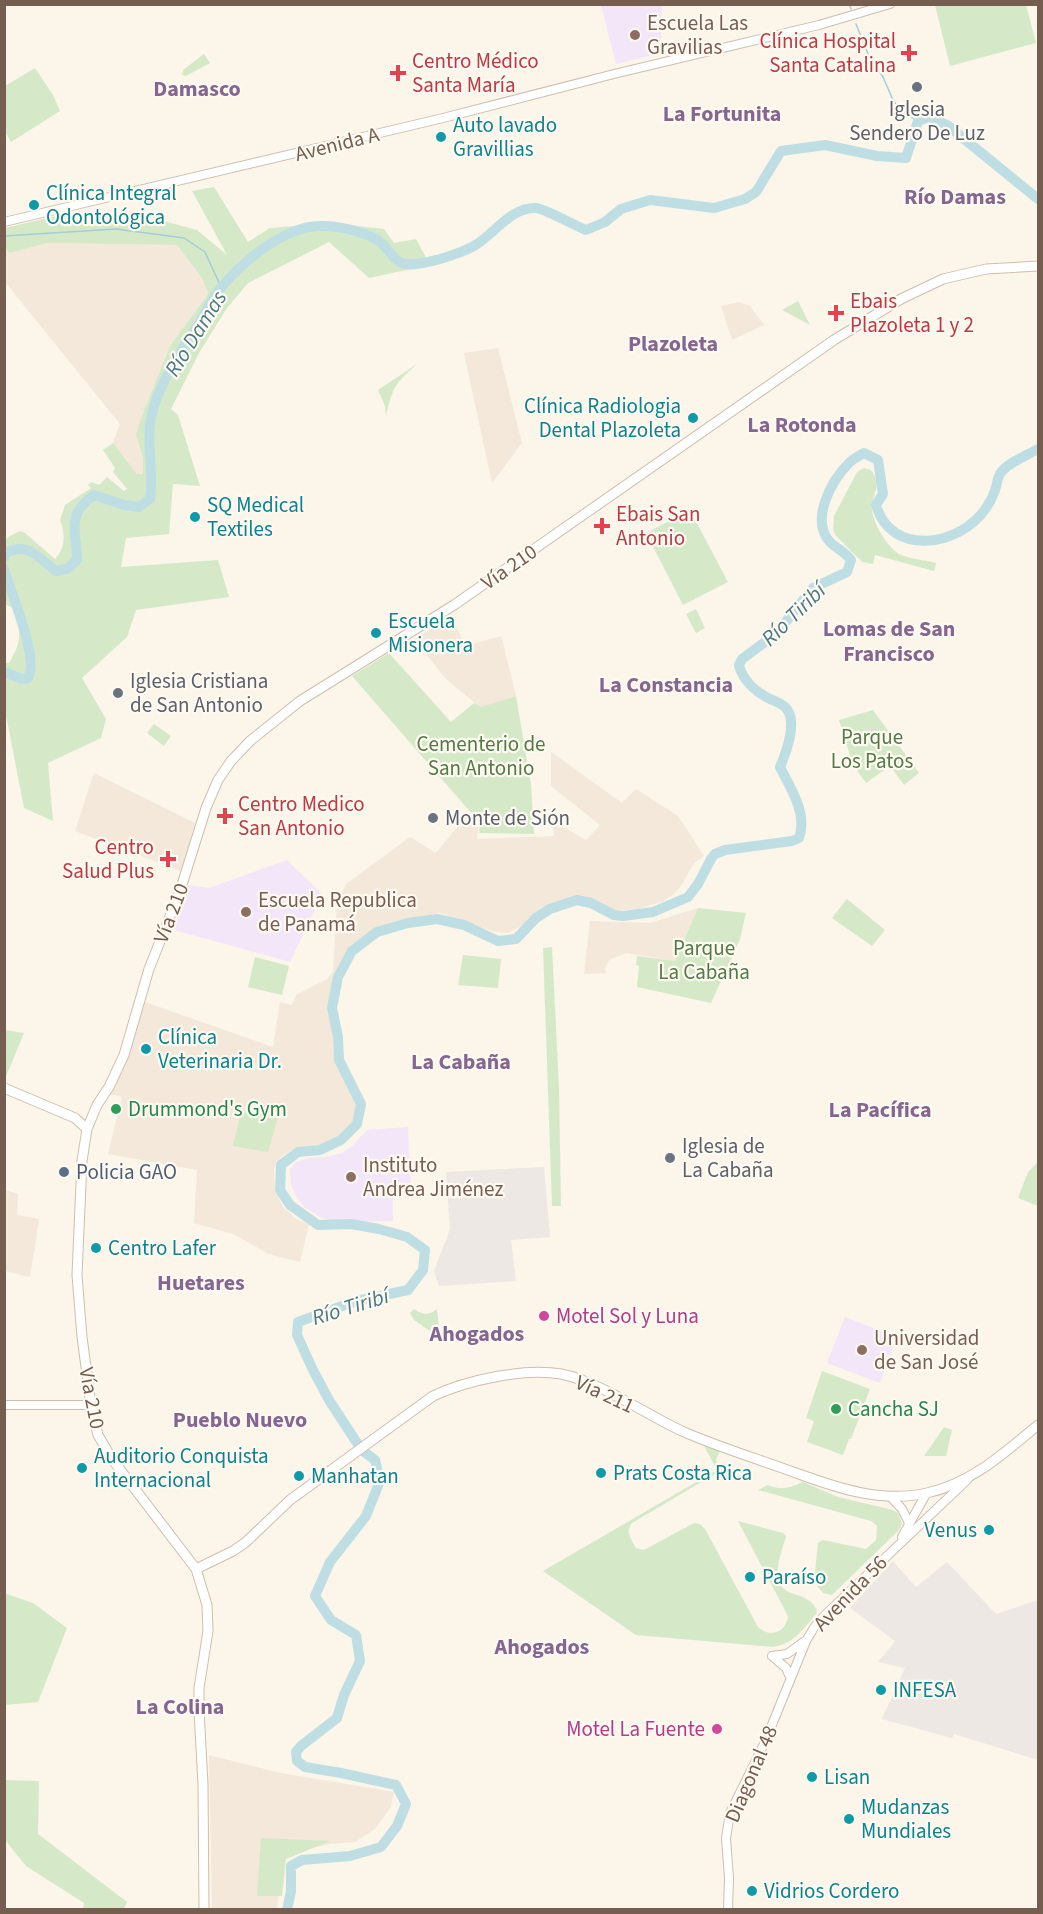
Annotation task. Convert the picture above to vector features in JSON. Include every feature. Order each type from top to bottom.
[{"type":"main road","name":"Vía 210","points":[[204,1910],[203,1784],[199,1688],[208,1617],[204,1590],[196,1569],[106,1449],[98,1435],[91,1405],[82,1337],[77,1275],[82,1161],[87,1129],[124,1055],[149,969],[183,884],[212,793],[231,761],[252,739],[300,700],[454,605],[834,340],[901,299],[943,279],[986,269],[1038,266]]},
{"type":"main road","points":[[4,1088],[75,1118],[87,1129]]},
{"type":"main road","name":"Vía 211","points":[[196,1569],[246,1542],[290,1500],[433,1396],[453,1386],[488,1378],[518,1374],[561,1374],[602,1390],[684,1432],[724,1448],[846,1490],[890,1496],[926,1494],[971,1477],[1038,1425]]},
{"type":"street","name":"Avenida A","points":[[4,222],[444,118],[819,25],[890,4]]},
{"type":"street","points":[[4,1406],[91,1405]]},
{"type":"street","name":"Avenida 56","points":[[790,1677],[806,1641],[824,1616],[971,1477]]},
{"type":"street","name":"Avenida 56","points":[[898,1544],[926,1494]]},
{"type":"street","points":[[890,1496],[902,1509],[909,1523],[910,1533]]},
{"type":"street","points":[[790,1677],[786,1668],[772,1656],[787,1654],[806,1641]]},
{"type":"street","name":"Diagonal 48","points":[[728,1910],[729,1878],[726,1838],[730,1813],[761,1750],[790,1677]]},
{"type":"shaded area","name":"Escuela Las Gravilias","points":[[601,5],[662,5],[661,53],[616,64]]},
{"type":"shaded area","points":[[47,243],[177,245],[202,278],[208,294],[170,346],[136,434],[143,458],[143,474],[137,474],[113,443],[120,424],[5,282],[4,249],[10,253]]},
{"type":"shaded area","points":[[739,302],[750,306],[764,325],[732,340],[721,306]]},
{"type":"shaded area","points":[[498,348],[522,443],[492,483],[464,353]]},
{"type":"shaded area","points":[[451,617],[466,646],[501,636],[516,696],[481,708],[445,678],[414,639]]},
{"type":"shaded area","points":[[551,752],[622,803],[636,789],[678,816],[704,856],[694,863],[681,886],[672,895],[664,901],[637,909],[611,911],[575,896],[540,910],[520,927],[507,933],[492,931],[440,913],[378,928],[349,948],[336,976],[330,1004],[335,1063],[356,1103],[353,1123],[338,1136],[321,1145],[296,1147],[281,1157],[274,1168],[275,1192],[283,1207],[296,1219],[309,1224],[300,1262],[269,1254],[233,1234],[194,1223],[197,1170],[108,1154],[122,1097],[111,1094],[127,1056],[145,1002],[273,1047],[280,1002],[292,1005],[296,995],[327,979],[333,972],[337,903],[346,884],[410,837],[436,853],[467,815],[478,828],[477,839],[554,836],[553,821],[586,840],[600,825],[551,786]]},
{"type":"shaded area","points":[[94,773],[195,823],[181,871],[75,831]]},
{"type":"shaded area","name":"Escuela Republica de Panamá","points":[[287,860],[322,894],[290,962],[174,930],[188,885],[209,888]]},
{"type":"shaded area","points":[[698,908],[675,961],[626,953],[609,960],[605,968],[606,973],[584,974],[590,921],[650,923]]},
{"type":"shaded area","name":"Instituto Andrea Jiménez","points":[[408,1127],[411,1189],[393,1191],[393,1221],[338,1222],[322,1218],[304,1207],[296,1196],[291,1185],[290,1169],[296,1162],[342,1153],[367,1130]]},
{"type":"shaded area","points":[[544,1167],[550,1237],[511,1240],[516,1281],[439,1286],[434,1271],[450,1229],[446,1172]]},
{"type":"shaded area","points":[[5,1190],[18,1194],[17,1215],[39,1219],[30,1277],[5,1271]]},
{"type":"shaded area","name":"Universidad de San José","points":[[845,1317],[897,1337],[880,1383],[827,1363]]},
{"type":"shaded area","points":[[893,1561],[916,1587],[947,1562],[996,1614],[1038,1600],[1038,1760],[954,1734],[952,1738],[882,1719],[905,1668],[878,1662],[895,1641],[850,1608]]},
{"type":"shaded area","points":[[209,1755],[281,1773],[394,1792],[391,1807],[375,1829],[355,1842],[329,1844],[283,1855],[277,1909],[212,1909]]},
{"type":"green space","points":[[935,5],[1026,5],[1036,43],[950,66]]},
{"type":"green space","points":[[204,54],[210,63],[186,76],[182,75],[183,70]]},
{"type":"green space","points":[[35,68],[53,95],[60,111],[11,142],[5,131],[5,86]]},
{"type":"green space","points":[[214,187],[248,242],[270,228],[330,223],[384,229],[394,243],[416,239],[430,265],[369,278],[329,242],[248,283],[227,308],[199,353],[171,409],[178,415],[200,486],[173,484],[169,534],[126,538],[121,567],[218,560],[229,597],[136,610],[127,637],[82,678],[106,719],[101,738],[48,763],[53,821],[24,808],[5,710],[5,663],[9,663],[14,655],[19,636],[13,608],[5,604],[5,541],[20,531],[55,559],[63,545],[64,535],[60,520],[65,505],[91,488],[88,485],[91,482],[99,485],[107,477],[124,491],[127,489],[113,472],[115,468],[103,450],[113,443],[137,474],[143,474],[143,458],[136,434],[141,418],[170,346],[208,294],[202,278],[177,245],[47,243],[10,253],[5,249],[5,228],[60,215],[70,224],[86,223],[88,226],[160,220],[197,230],[227,255],[192,191]]},
{"type":"green space","points":[[798,301],[810,325],[782,310]]},
{"type":"green space","points":[[417,364],[396,387],[386,416],[385,406],[378,390]]},
{"type":"green space","points":[[864,468],[871,470],[876,480],[872,511],[876,525],[885,539],[899,554],[936,563],[934,571],[875,555],[873,564],[862,562],[836,536],[833,530],[834,516],[857,472]]},
{"type":"green space","points":[[690,510],[728,582],[683,605],[646,533]]},
{"type":"green space","points":[[696,609],[705,628],[696,633],[686,614]]},
{"type":"green space","name":"Cementerio de San Antonio","points":[[389,653],[451,722],[474,703],[481,707],[516,696],[531,785],[534,834],[479,833],[480,823],[352,676]]},
{"type":"green space","name":"Parque Los Patos","points":[[873,710],[919,773],[904,785],[890,766],[866,783],[853,765],[839,720]]},
{"type":"green space","points":[[154,724],[171,736],[164,746],[147,733]]},
{"type":"green space","points":[[847,899],[885,930],[872,946],[832,918]]},
{"type":"green space","name":"Parque La Cabaña","points":[[698,908],[746,913],[740,939],[711,1003],[637,987],[639,966],[636,965],[637,956],[675,961]]},
{"type":"green space","points":[[552,947],[559,1088],[561,1206],[552,1206],[543,948]]},
{"type":"green space","points":[[463,955],[501,959],[498,988],[458,985]]},
{"type":"green space","points":[[255,957],[289,966],[282,995],[248,987]]},
{"type":"green space","points":[[4,1030],[24,1033],[5,1079]]},
{"type":"green space","points":[[241,1112],[278,1117],[268,1152],[233,1146]]},
{"type":"green space","points":[[1038,1162],[1038,1206],[1018,1198],[1028,1172]]},
{"type":"green space","points":[[414,1309],[426,1314],[437,1309],[440,1338],[414,1320],[410,1313]]},
{"type":"green space","name":"Cancha SJ","points":[[822,1371],[870,1389],[843,1455],[807,1442],[814,1421],[806,1418]]},
{"type":"green space","points":[[944,1427],[952,1430],[946,1456],[924,1456]]},
{"type":"green space","points":[[703,1444],[720,1451],[716,1460],[720,1471],[632,1523],[629,1529],[631,1539],[636,1548],[644,1550],[694,1523],[700,1524],[705,1529],[758,1627],[772,1633],[781,1630],[788,1616],[738,1521],[783,1533],[786,1536],[779,1561],[780,1584],[785,1590],[808,1600],[817,1610],[802,1631],[792,1640],[779,1646],[636,1635],[543,1571],[717,1470]]},
{"type":"green space","points":[[803,1482],[838,1497],[893,1510],[898,1513],[902,1523],[899,1530],[832,1595],[823,1593],[814,1582],[818,1543],[823,1540],[866,1549],[876,1540],[877,1526],[871,1521],[758,1490],[768,1485],[786,1488]]},
{"type":"green space","points":[[4,1593],[33,1603],[67,1628],[38,1702],[5,1705]]},
{"type":"green space","points":[[5,1780],[39,1781],[38,1834],[127,1902],[124,1909],[83,1909],[84,1903],[26,1866],[5,1840]]},
{"type":"green space","points":[[261,1838],[330,1841],[286,1859],[282,1896],[257,1896]]},
{"type":"waterway","points":[[849,4],[851,9]]},
{"type":"waterway","points":[[856,24],[868,54],[883,77],[893,100],[899,109],[918,121]]},
{"type":"waterway","name":"Río Damas","points":[[4,558],[5,554],[13,550],[26,550],[38,556],[56,571],[67,569],[77,560],[75,523],[79,509],[85,502],[94,495],[124,505],[139,507],[150,499],[150,421],[167,375],[224,284],[255,255],[293,232],[319,226],[348,229],[376,239],[402,263],[423,263],[472,247],[510,217],[526,209],[541,209],[586,230],[605,222],[621,209],[650,200],[714,208],[745,199],[756,192],[781,151],[825,145],[877,156],[906,158],[918,121],[929,117],[947,125],[1038,199]]},
{"type":"waterway","points":[[4,236],[116,229],[184,238],[205,252],[221,287]]},
{"type":"waterway","name":"Río Tiribí","points":[[359,1446],[329,1400],[313,1370],[297,1335],[298,1322],[356,1301],[408,1290],[423,1270],[425,1250],[407,1237],[379,1229],[351,1224],[318,1225],[290,1205],[280,1190],[281,1165],[298,1152],[320,1150],[341,1140],[357,1124],[361,1104],[339,1060],[338,1037],[332,1008],[338,977],[352,951],[377,932],[408,923],[437,919],[464,925],[498,941],[516,939],[536,918],[550,909],[577,900],[591,903],[614,915],[653,912],[688,897],[715,854],[725,850],[792,841],[799,838],[800,810],[780,767],[790,737],[789,714],[783,705],[755,690],[743,676],[739,665],[742,659],[776,634],[813,588],[847,572],[851,560],[830,542],[824,533],[822,523],[825,501],[836,480],[849,463],[864,453],[878,460],[883,494],[876,505],[884,522],[896,533],[911,539],[927,541],[944,538],[975,521],[989,503],[1003,470],[1038,449]]},
{"type":"waterway","name":"Río Damas","points":[[4,569],[23,625],[31,669],[28,678],[22,679],[4,672]]},
{"type":"waterway","name":"Río Tiribí","points":[[287,1910],[291,1891],[291,1866],[302,1860],[350,1856],[381,1847],[397,1826],[406,1804],[396,1785],[305,1767],[297,1761],[296,1752],[301,1746],[337,1718],[344,1695],[360,1661],[356,1635],[331,1620],[315,1596],[330,1562],[366,1516],[380,1481],[375,1460],[363,1451]]},
{"type":"place","name":"Escuela Las Gravilias","points":[[635,35]]},
{"type":"place","name":"Clínica Hospital Santa Catalina","points":[[909,53]]},
{"type":"place","name":"Centro Médico Santa María","points":[[398,73]]},
{"type":"place","name":"Iglesia Sendero De Luz","points":[[917,87]]},
{"type":"place","name":"Auto lavado Gravillias","points":[[441,137]]},
{"type":"place","name":"Clínica Integral Odontológica","points":[[34,205]]},
{"type":"place","name":"Ebais Plazoleta 1 y 2","points":[[836,313]]},
{"type":"place","name":"Clínica Radiologia Dental Plazoleta","points":[[693,418]]},
{"type":"place","name":"SQ Medical Textiles","points":[[195,517]]},
{"type":"place","name":"Ebais San Antonio","points":[[602,526]]},
{"type":"place","name":"Escuela Misionera","points":[[376,633]]},
{"type":"place","name":"Iglesia Cristiana de San Antonio","points":[[118,693]]},
{"type":"place","name":"Centro Medico San Antonio","points":[[225,816]]},
{"type":"place","name":"Monte de Sión","points":[[433,818]]},
{"type":"place","name":"Centro Salud Plus","points":[[168,859]]},
{"type":"place","name":"Escuela Republica de Panamá","points":[[246,912]]},
{"type":"place","name":"Clínica Veterinaria Dr.","points":[[146,1049]]},
{"type":"place","name":"Drummond's Gym","points":[[116,1109]]},
{"type":"place","name":"Iglesia de La Cabaña","points":[[670,1158]]},
{"type":"place","name":"Policia GAO","points":[[64,1172]]},
{"type":"place","name":"Instituto Andrea Jiménez","points":[[351,1177]]},
{"type":"place","name":"Centro Lafer","points":[[96,1248]]},
{"type":"place","name":"Motel Sol y Luna","points":[[544,1316]]},
{"type":"place","name":"Universidad de San José","points":[[862,1350]]},
{"type":"place","name":"Cancha SJ","points":[[836,1409]]},
{"type":"place","name":"Auditorio Conquista Internacional","points":[[82,1468]]},
{"type":"place","name":"Prats Costa Rica","points":[[601,1473]]},
{"type":"place","name":"Manhatan","points":[[299,1476]]},
{"type":"place","name":"Venus","points":[[989,1530]]},
{"type":"place","name":"Paraíso","points":[[750,1577]]},
{"type":"place","name":"INFESA","points":[[881,1690]]},
{"type":"place","name":"Motel La Fuente","points":[[717,1729]]},
{"type":"place","name":"Lisan","points":[[812,1777]]},
{"type":"place","name":"Mudanzas Mundiales","points":[[849,1819]]},
{"type":"place","name":"Vidrios Cordero","points":[[752,1891]]},
{"type":"district","name":"Damasco","points":[[197,88]]},
{"type":"district","name":"La Fortunita","points":[[722,113]]},
{"type":"district","name":"Río Damas","points":[[955,196]]},
{"type":"district","name":"Plazoleta","points":[[673,343]]},
{"type":"district","name":"La Rotonda","points":[[802,424]]},
{"type":"district","name":"Lomas de San Francisco","points":[[889,640]]},
{"type":"district","name":"La Constancia","points":[[666,684]]},
{"type":"district","name":"La Cabaña","points":[[461,1061]]},
{"type":"district","name":"La Pacífica","points":[[880,1109]]},
{"type":"district","name":"Huetares","points":[[201,1282]]},
{"type":"district","name":"Ahogados","points":[[477,1333]]},
{"type":"district","name":"Pueblo Nuevo","points":[[240,1419]]},
{"type":"district","name":"Ahogados","points":[[542,1646]]},
{"type":"district","name":"La Colina","points":[[180,1706]]}]
